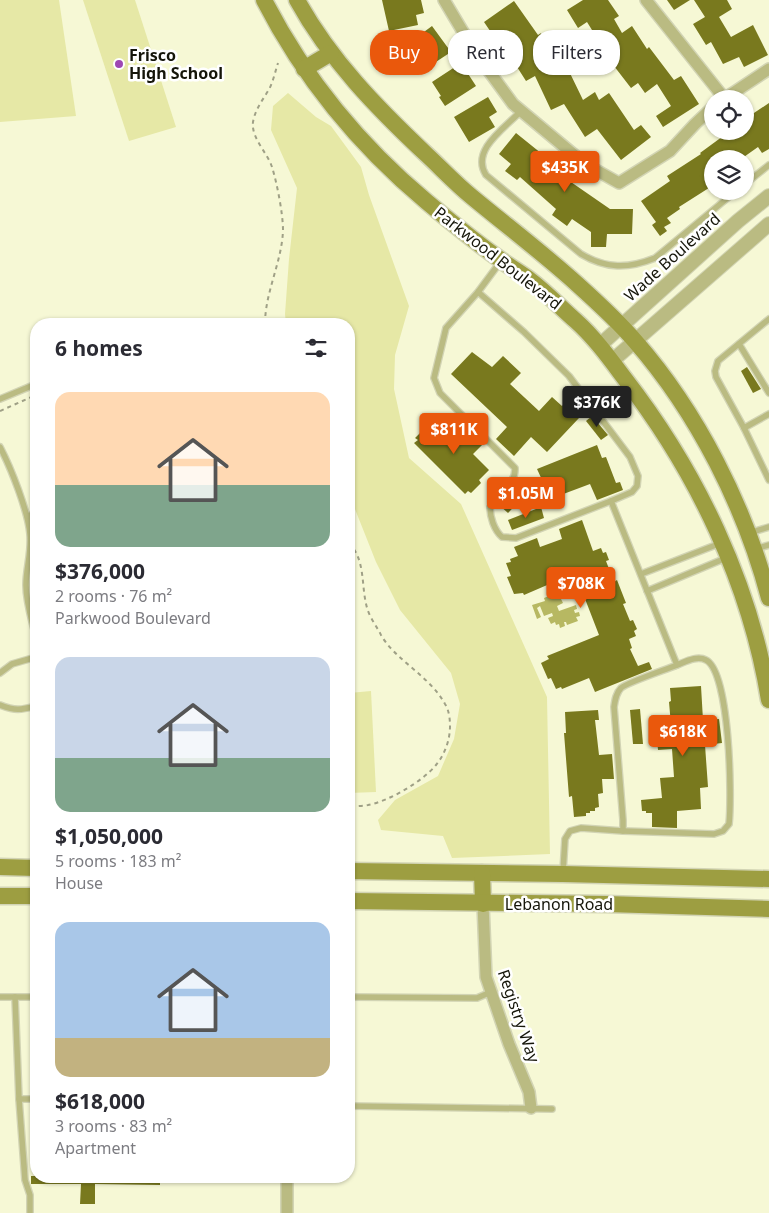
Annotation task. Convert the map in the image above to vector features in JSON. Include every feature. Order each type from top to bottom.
[{"type":"main road","name":"Parkwood Boulevard","points":[[264,0],[278,28],[304,69],[348,126],[425,201],[501,261],[531,280],[578,323],[612,361],[668,438],[726,550],[752,629],[769,700]]},
{"type":"main road","name":"Parkwood Boulevard","points":[[298,0],[331,53],[362,91],[400,130],[470,195],[576,284],[635,341],[687,411],[716,462],[749,533],[762,547],[769,598]]},
{"type":"main road","points":[[304,69],[331,53]]},
{"type":"main road","points":[[726,550],[749,533]]},
{"type":"main road","points":[[726,550],[762,547]]},
{"type":"main road","points":[[0,867],[30,868]]},
{"type":"main road","name":"Lebanon Road","points":[[355,871],[769,879]]},
{"type":"main road","points":[[482,873],[483,904]]},
{"type":"main road","points":[[0,896],[30,896]]},
{"type":"main road","name":"Lebanon Road","points":[[355,901],[769,908]]},
{"type":"street","points":[[444,0],[475,52],[513,104],[585,164],[618,183],[670,151],[704,116]]},
{"type":"street","points":[[646,0],[717,90]]},
{"type":"street","points":[[738,90],[769,69]]},
{"type":"street","name":"Wade Boulevard","points":[[599,346],[769,196]]},
{"type":"street","points":[[612,361],[769,223],[757,205]]},
{"type":"street","name":"Registry Way","points":[[483,904],[486,977],[509,1044],[529,1092],[531,1108]]},
{"type":"street","points":[[287,1183],[287,1213]]},
{"type":"lane","points":[[521,111],[486,146],[483,154],[482,169],[486,175],[592,261],[607,265],[626,266],[640,264],[655,258],[725,200]]},
{"type":"lane","points":[[754,177],[769,165]]},
{"type":"lane","points":[[478,292],[524,332],[568,376],[630,457],[638,476],[637,486],[632,492],[516,538],[508,539],[498,534],[491,516],[490,507],[492,502],[513,481],[515,468],[440,393],[434,378],[446,328],[478,292],[501,261]]},
{"type":"lane","points":[[769,319],[718,361],[715,371],[716,377],[744,428],[769,480]]},
{"type":"lane","points":[[739,344],[769,393]]},
{"type":"lane","points":[[0,399],[30,386]]},
{"type":"lane","points":[[744,428],[769,414]]},
{"type":"lane","points":[[0,446],[27,516],[30,537]]},
{"type":"lane","points":[[611,501],[676,665]]},
{"type":"lane","points":[[749,533],[769,527]]},
{"type":"lane","points":[[641,574],[726,550]]},
{"type":"lane","points":[[647,590],[726,550]]},
{"type":"lane","points":[[30,552],[26,584],[30,611]]},
{"type":"lane","points":[[563,874],[565,839],[570,831],[581,828],[623,831],[714,834],[723,831],[728,824],[729,758],[725,710],[720,683],[712,665],[703,658],[676,665],[630,684],[621,688],[616,696],[614,707],[623,831]]},
{"type":"lane","points":[[0,673],[12,664],[30,659]]},
{"type":"lane","points":[[0,705],[12,710],[30,707]]},
{"type":"lane","points":[[355,997],[477,998],[491,992]]},
{"type":"lane","points":[[0,997],[30,997]]},
{"type":"lane","points":[[15,997],[19,1099],[25,1180],[30,1195],[30,1213]]},
{"type":"lane","points":[[19,1099],[30,1100]]},
{"type":"lane","points":[[355,1106],[552,1108]]},
{"type":"path","points":[[266,318],[280,253],[283,230],[272,166],[253,131],[253,122],[258,107],[269,90],[278,63]]},
{"type":"path","points":[[0,411],[30,398]]},
{"type":"path","points":[[355,552],[361,561],[363,587],[368,611],[382,637],[397,654],[432,685],[446,705],[450,720],[450,735],[444,753],[436,765],[409,787],[368,805],[355,806]]},
{"type":"green space","points":[[0,0],[59,0],[76,116],[0,122]]},
{"type":"green space","points":[[83,0],[135,0],[176,127],[129,141]]},
{"type":"green space","points":[[288,93],[316,117],[331,126],[361,167],[369,195],[409,306],[395,355],[394,389],[409,458],[461,504],[547,697],[550,854],[452,858],[443,836],[381,830],[378,820],[395,800],[438,776],[454,739],[460,704],[451,673],[400,610],[376,562],[355,509],[355,318],[285,318],[289,259],[297,188],[271,130],[273,106]]},
{"type":"green space","points":[[371,691],[376,792],[355,793],[355,692]]},
{"type":"shaded area","points":[[558,592],[559,595],[562,594],[563,598],[561,599],[563,603],[557,606],[559,611],[576,605],[575,613],[579,612],[580,616],[576,617],[578,621],[567,625],[564,622],[565,626],[560,628],[559,624],[556,625],[555,622],[551,624],[548,618],[553,616],[552,613],[544,616],[540,606],[537,608],[541,617],[537,619],[532,605],[545,601],[544,598]]},
{"type":"building","points":[[382,0],[421,0],[424,13],[416,15],[418,25],[389,30]]},
{"type":"building","points":[[583,0],[608,0],[619,16],[614,19],[622,33],[632,26],[647,49],[649,47],[674,80],[681,76],[699,104],[663,127],[656,116],[671,106],[657,84],[645,93],[638,83],[631,88],[620,74],[620,30],[592,30],[587,22],[578,28],[567,10]]},
{"type":"building","points":[[667,0],[690,0],[674,10]]},
{"type":"building","points":[[694,0],[727,0],[732,9],[719,17],[731,37],[753,25],[768,55],[744,67],[739,57],[723,64],[711,42],[706,45],[693,24],[705,17]]},
{"type":"building","points":[[514,1],[534,30],[533,75],[571,75],[583,100],[595,92],[599,100],[609,93],[634,130],[641,125],[651,137],[621,160],[597,129],[585,137],[564,104],[551,110],[535,76],[526,81],[522,75],[523,30],[489,30],[484,22]]},
{"type":"building","points":[[432,26],[435,30],[427,30]]},
{"type":"building","points":[[438,34],[448,48],[448,54],[438,61]]},
{"type":"building","points":[[448,72],[448,75],[469,75],[476,86],[445,106],[432,82]]},
{"type":"building","points":[[488,97],[497,112],[489,117],[495,127],[469,142],[454,117]]},
{"type":"building","points":[[769,103],[769,149],[762,153],[758,147],[754,150],[704,150],[718,140],[754,140],[754,113]]},
{"type":"building","points":[[516,133],[547,158],[549,156],[571,177],[568,180],[610,209],[633,209],[632,234],[607,234],[606,247],[591,247],[591,232],[572,219],[567,226],[552,215],[556,209],[520,177],[517,180],[505,171],[511,164],[499,154]]},
{"type":"building","points":[[704,150],[704,191],[679,207],[680,209],[667,218],[671,223],[664,227],[667,231],[660,236],[652,225],[656,222],[641,201],[670,181],[667,176]]},
{"type":"building","points":[[472,352],[492,367],[503,356],[521,373],[510,384],[539,411],[552,397],[562,406],[564,404],[579,418],[547,452],[531,437],[514,456],[496,439],[507,427],[451,374]]},
{"type":"building","points":[[747,367],[761,389],[753,393],[741,371]]},
{"type":"building","points":[[592,416],[608,435],[601,440],[586,421]]},
{"type":"building","points":[[437,420],[455,437],[466,426],[483,444],[473,454],[489,470],[479,480],[481,483],[471,493],[468,491],[465,494],[414,443],[418,440],[415,438],[426,427],[428,430]]},
{"type":"building","points":[[597,445],[602,458],[606,457],[616,483],[620,482],[623,490],[597,500],[590,484],[558,496],[559,499],[548,504],[540,483],[543,482],[537,469]]},
{"type":"building","points":[[525,480],[532,488],[508,513],[499,505]]},
{"type":"building","points":[[541,507],[544,518],[512,530],[508,520]]},
{"type":"building","points":[[582,520],[593,551],[601,548],[603,553],[606,552],[609,560],[606,561],[614,582],[617,580],[626,603],[623,604],[630,621],[633,620],[637,629],[634,631],[636,636],[629,639],[632,648],[630,649],[638,666],[649,662],[652,669],[595,692],[589,678],[562,689],[561,687],[556,689],[551,678],[548,679],[541,663],[549,659],[547,656],[599,635],[575,573],[524,595],[523,593],[514,594],[507,577],[511,576],[506,563],[511,562],[510,559],[518,556],[514,547],[537,538],[540,547],[562,539],[559,529]]},
{"type":"building","points":[[701,686],[703,720],[719,719],[722,743],[705,745],[708,787],[700,788],[701,809],[677,811],[677,828],[652,827],[652,813],[642,811],[641,800],[662,798],[660,778],[674,777],[672,749],[658,750],[656,726],[671,725],[670,688]]},
{"type":"building","points":[[640,709],[643,744],[633,744],[630,710]]},
{"type":"building","points":[[598,710],[599,720],[595,720],[599,755],[612,754],[614,779],[602,779],[603,793],[598,794],[599,807],[595,808],[595,811],[586,813],[586,816],[574,817],[572,796],[569,797],[564,733],[566,733],[565,712]]},
{"type":"building","points":[[160,1183],[160,1185],[95,1184],[95,1204],[80,1204],[81,1184],[31,1184]]},
{"type":"place","name":"Frisco High School","points":[[119,64]]}]
